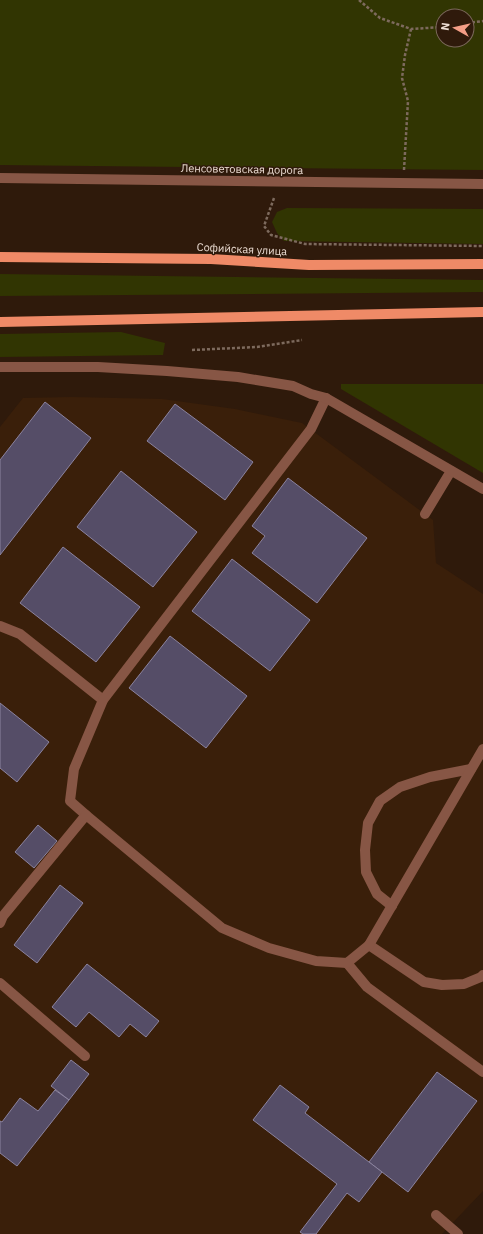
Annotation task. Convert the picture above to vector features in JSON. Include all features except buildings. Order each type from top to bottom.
[{"type":"main road","name":"Софийская улица","points":[[0,257],[211,259],[309,264],[483,264]]},
{"type":"main road","points":[[0,322],[483,312]]},
{"type":"street","name":"Ленсоветовская дорога","points":[[0,178],[483,184]]},
{"type":"street","points":[[0,367],[98,368],[167,371],[238,378],[293,386],[311,394],[326,398],[483,489]]},
{"type":"street","points":[[326,398],[311,429],[103,700],[74,769],[70,801],[222,928],[269,948],[316,961],[347,963],[369,945],[483,749]]},
{"type":"street","points":[[426,514],[451,470]]},
{"type":"street","points":[[0,626],[20,634],[103,700]]},
{"type":"street","points":[[392,906],[377,894],[366,872],[365,850],[368,823],[380,801],[400,787],[430,777],[471,769]]},
{"type":"street","points":[[0,923],[4,916],[86,815]]},
{"type":"street","points":[[369,945],[424,982],[442,985],[464,984],[482,977],[483,975]]},
{"type":"street","points":[[347,963],[368,987],[483,1072]]},
{"type":"street","points":[[0,983],[85,1056]]},
{"type":"street","points":[[436,1215],[458,1234]]},
{"type":"path","points":[[359,0],[380,18],[411,29],[435,28]]},
{"type":"path","points":[[404,183],[408,101],[402,78],[405,55],[411,29]]},
{"type":"path","points":[[274,198],[264,226],[271,235],[305,244],[483,246]]},
{"type":"path","points":[[192,350],[257,347],[302,340]]},
{"type":"shaded area","points":[[72,397],[162,399],[235,409],[302,423],[433,520],[436,563],[483,594],[483,1191],[442,1234],[0,1234],[0,427],[23,398]]},
{"type":"green space","points":[[0,0],[483,0],[483,170],[0,165]]},
{"type":"green space","points":[[287,208],[483,209],[483,244],[284,241],[277,233],[272,222],[277,212]]},
{"type":"green space","points":[[0,274],[483,280],[483,292],[0,296]]},
{"type":"green space","points":[[121,332],[165,343],[163,355],[0,357],[0,334]]},
{"type":"green space","points":[[341,384],[483,384],[483,473],[341,389]]}]
